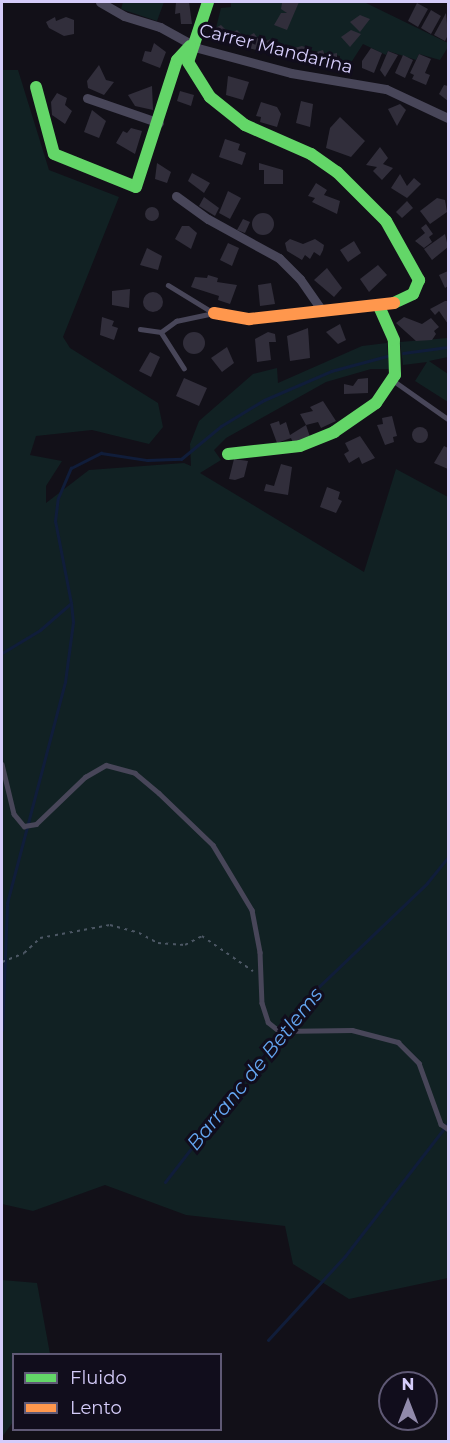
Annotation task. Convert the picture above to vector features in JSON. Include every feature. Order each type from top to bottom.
[{"type":"street","name":"Carrer Mandarina","points":[[100,2],[124,16],[160,27],[191,46],[291,73],[386,89],[448,118]]},
{"type":"street","points":[[208,2],[191,46],[188,65],[222,110],[245,125],[317,157],[386,221],[414,267],[419,285],[404,300],[380,308],[249,320],[214,313]]},
{"type":"street","points":[[36,87],[54,154],[136,187],[159,123],[177,60],[191,46]]},
{"type":"street","points":[[87,98],[159,123]]},
{"type":"street","points":[[176,196],[208,219],[279,258],[300,279],[323,312]]},
{"type":"street","points":[[228,453],[276,451],[321,439],[365,411],[394,375],[394,340],[380,308]]},
{"type":"lane","points":[[168,285],[214,313]]},
{"type":"lane","points":[[140,329],[161,332],[176,321],[214,313]]},
{"type":"lane","points":[[161,332],[184,368]]},
{"type":"lane","points":[[394,375],[448,419]]},
{"type":"lane","points":[[2,764],[14,814],[24,826],[36,824],[97,768],[116,765],[141,778],[201,832],[236,878],[256,920],[263,1011],[275,1029],[363,1031],[392,1038],[407,1048],[427,1080],[441,1124],[448,1129]]},
{"type":"path","points":[[2,962],[24,953],[40,938],[110,925],[139,933],[158,943],[185,945],[202,936],[246,968],[262,975]]},
{"type":"shaded area","points":[[123,2],[164,2],[157,21],[121,9]]},
{"type":"shaded area","points":[[231,2],[364,2],[448,43],[448,47],[440,60],[419,54],[416,60],[388,51],[386,55],[363,44],[345,72],[338,69],[340,56],[289,46],[286,56],[278,54],[281,43],[216,28],[221,8],[231,7]]},
{"type":"shaded area","points":[[2,70],[18,70],[49,170],[119,197],[63,337],[70,348],[158,403],[163,427],[149,444],[92,430],[36,436],[30,455],[62,461],[46,486],[46,503],[89,470],[184,463],[191,466],[190,444],[199,421],[253,374],[277,368],[278,383],[362,346],[387,343],[389,369],[371,369],[326,382],[226,438],[214,450],[221,460],[200,473],[364,572],[396,469],[448,497],[448,1278],[349,1299],[293,1264],[285,1226],[186,1215],[105,1185],[33,1211],[2,1204]]},
{"type":"shaded area","points":[[448,338],[448,357],[429,361],[448,374],[448,402],[415,381],[427,362],[403,365],[400,342]]},
{"type":"shaded area","points":[[2,1280],[37,1283],[50,1353],[12,1353],[12,1423],[2,1437]]},
{"type":"building","points":[[176,2],[189,2],[192,24],[181,24],[180,13],[175,14]]},
{"type":"building","points":[[299,2],[287,30],[274,25],[281,13],[287,13],[281,9],[282,3]]},
{"type":"building","points":[[417,3],[428,9],[418,27],[408,21]]},
{"type":"building","points":[[431,10],[441,16],[431,34],[421,28]]},
{"type":"building","points":[[446,13],[448,35],[445,41],[434,35]]},
{"type":"building","points":[[360,15],[370,19],[360,32],[350,22]]},
{"type":"building","points":[[55,17],[56,21],[66,17],[74,20],[74,34],[64,36],[49,28],[46,22]]},
{"type":"building","points":[[221,25],[230,34],[237,30],[245,38],[254,33],[261,43],[271,39],[278,43],[278,56],[213,38],[215,28]]},
{"type":"building","points":[[351,30],[361,34],[350,47],[341,37]]},
{"type":"building","points":[[154,43],[166,52],[160,68],[142,61],[145,51],[151,52]]},
{"type":"building","points":[[302,46],[308,48],[307,55],[323,50],[326,59],[326,55],[337,53],[337,69],[290,57],[294,48]]},
{"type":"building","points":[[371,48],[382,53],[374,73],[362,68],[362,61]]},
{"type":"building","points":[[388,51],[398,55],[385,77],[380,70]]},
{"type":"building","points":[[419,54],[431,59],[425,73],[430,75],[426,85],[412,79],[414,75],[410,73]]},
{"type":"building","points":[[403,55],[413,60],[405,78],[395,73]]},
{"type":"building","points":[[99,65],[106,80],[114,82],[104,95],[88,88],[87,81]]},
{"type":"building","points":[[228,76],[249,82],[243,100],[226,95]]},
{"type":"building","points":[[444,85],[448,86],[448,101],[439,94]]},
{"type":"building","points":[[152,86],[153,110],[135,106],[128,95]]},
{"type":"building","points":[[180,91],[194,95],[191,106],[177,101]]},
{"type":"building","points":[[57,93],[67,98],[65,105],[72,111],[65,124],[52,115],[51,102]]},
{"type":"building","points":[[301,101],[313,104],[310,127],[296,123]]},
{"type":"building","points":[[261,102],[277,107],[281,114],[277,127],[260,122],[261,117],[256,116]]},
{"type":"building","points":[[400,104],[406,110],[397,126],[388,109]]},
{"type":"building","points":[[92,110],[106,121],[99,138],[84,132]]},
{"type":"building","points":[[340,117],[365,141],[351,157],[326,148],[330,128]]},
{"type":"building","points":[[131,128],[142,131],[135,154],[116,143],[123,131],[127,133]]},
{"type":"building","points":[[225,139],[240,144],[238,150],[246,153],[242,165],[219,157]]},
{"type":"building","points":[[380,147],[388,158],[383,164],[393,168],[382,180],[373,171],[377,167],[366,165]]},
{"type":"building","points":[[157,163],[171,172],[167,183],[155,179]]},
{"type":"building","points":[[259,163],[283,170],[283,184],[264,184],[264,170],[259,170]]},
{"type":"building","points":[[192,173],[210,183],[204,193],[188,181]]},
{"type":"building","points":[[400,174],[407,186],[414,178],[421,184],[407,198],[391,188]]},
{"type":"building","points":[[316,183],[327,190],[324,195],[340,201],[337,214],[312,202],[315,198],[308,196]]},
{"type":"building","points":[[228,191],[241,198],[230,219],[219,213]]},
{"type":"building","points":[[204,197],[219,208],[215,216],[199,206]]},
{"type":"building","points":[[437,198],[445,200],[447,212],[430,224],[420,211]]},
{"type":"building","points":[[407,201],[413,208],[402,218],[396,212]]},
{"type":"building","points":[[149,207],[155,207],[159,214],[155,221],[149,221],[145,217],[145,211]]},
{"type":"building","points":[[263,213],[271,216],[274,224],[271,232],[263,235],[255,232],[252,224],[255,216]]},
{"type":"building","points":[[243,219],[250,222],[245,233],[237,230]]},
{"type":"building","points":[[426,224],[433,234],[429,237],[432,242],[424,248],[415,241],[425,233],[421,228]]},
{"type":"building","points":[[182,226],[189,226],[197,233],[191,249],[175,239]]},
{"type":"building","points":[[445,234],[448,247],[432,260],[424,249]]},
{"type":"building","points":[[290,239],[303,244],[315,239],[324,245],[323,250],[320,256],[314,252],[310,259],[305,255],[302,260],[287,251],[285,243]]},
{"type":"building","points":[[354,241],[361,253],[348,262],[340,250]]},
{"type":"building","points":[[228,243],[239,248],[232,266],[220,260]]},
{"type":"building","points":[[147,248],[162,256],[158,270],[140,265]]},
{"type":"building","points":[[378,265],[387,275],[369,292],[360,279]]},
{"type":"building","points":[[327,268],[342,288],[334,297],[314,280]]},
{"type":"building","points":[[448,271],[448,286],[445,288],[439,275]]},
{"type":"building","points":[[208,275],[218,278],[217,282],[237,285],[230,304],[218,300],[219,296],[191,287],[195,277],[207,278]]},
{"type":"building","points":[[271,283],[275,304],[260,306],[258,285]]},
{"type":"building","points":[[130,289],[129,308],[112,305],[112,291]]},
{"type":"building","points":[[153,292],[160,295],[163,302],[160,309],[153,312],[146,309],[143,302],[146,295]]},
{"type":"building","points":[[448,301],[448,324],[439,311],[435,315],[430,309]]},
{"type":"building","points":[[102,317],[114,321],[112,326],[118,328],[114,340],[100,335]]},
{"type":"building","points":[[404,317],[422,324],[431,318],[439,327],[434,331],[436,334],[432,340],[416,341],[396,323]]},
{"type":"building","points":[[340,324],[346,340],[338,344],[326,332]]},
{"type":"building","points":[[308,328],[310,358],[290,361],[287,336]]},
{"type":"building","points":[[194,332],[202,335],[205,343],[202,351],[194,354],[186,351],[183,343],[186,335]]},
{"type":"building","points":[[268,332],[275,334],[276,342],[269,342],[271,360],[257,362],[255,339]]},
{"type":"building","points":[[227,347],[234,363],[222,372],[211,358]]},
{"type":"building","points":[[150,352],[160,357],[151,377],[139,371]]},
{"type":"building","points":[[184,378],[207,388],[199,406],[176,396]]},
{"type":"building","points":[[368,378],[368,393],[344,394],[344,384],[353,386],[358,379]]},
{"type":"building","points":[[323,401],[336,421],[321,428],[318,422],[306,425],[300,414],[313,411],[310,407]]},
{"type":"building","points":[[392,416],[397,436],[393,437],[394,442],[385,445],[377,425],[383,424],[382,418]]},
{"type":"building","points":[[279,421],[280,425],[286,422],[290,435],[306,425],[310,437],[293,443],[291,438],[277,443],[270,424]]},
{"type":"building","points":[[420,427],[426,429],[428,435],[426,441],[420,443],[414,441],[412,435],[414,429]]},
{"type":"building","points":[[360,436],[375,458],[362,464],[359,457],[349,463],[344,454],[349,451],[345,443]]},
{"type":"building","points":[[444,446],[448,448],[448,469],[434,463]]},
{"type":"building","points":[[234,459],[248,461],[244,477],[235,480],[229,479]]},
{"type":"building","points":[[281,464],[292,467],[288,495],[264,491],[266,484],[274,486]]},
{"type":"building","points":[[327,487],[340,492],[338,499],[342,501],[336,513],[320,507]]},
{"type":"waterway","points":[[403,353],[448,347]]},
{"type":"waterway","points":[[2,653],[40,630],[71,603],[55,521],[58,498],[71,468],[101,453],[147,460],[181,459],[221,426],[264,400],[331,371],[387,356]]},
{"type":"waterway","points":[[2,1030],[7,903],[65,682],[73,622],[71,603]]},
{"type":"waterway","name":"Barranc de Betlems","points":[[165,1182],[310,995],[427,883],[448,857]]},
{"type":"waterway","points":[[268,1340],[345,1256],[448,1123]]},
{"type":"traffic: fast","points":[[208,2],[188,62],[210,97],[245,125],[311,154],[337,172],[386,221],[419,280],[413,294],[394,303]]},
{"type":"traffic: fast","points":[[36,87],[54,154],[136,187],[177,60],[190,46]]},
{"type":"traffic: fast","points":[[228,454],[300,446],[334,432],[376,403],[395,375],[394,340],[380,308]]},
{"type":"traffic: slow","points":[[214,313],[249,319],[394,303]]}]
